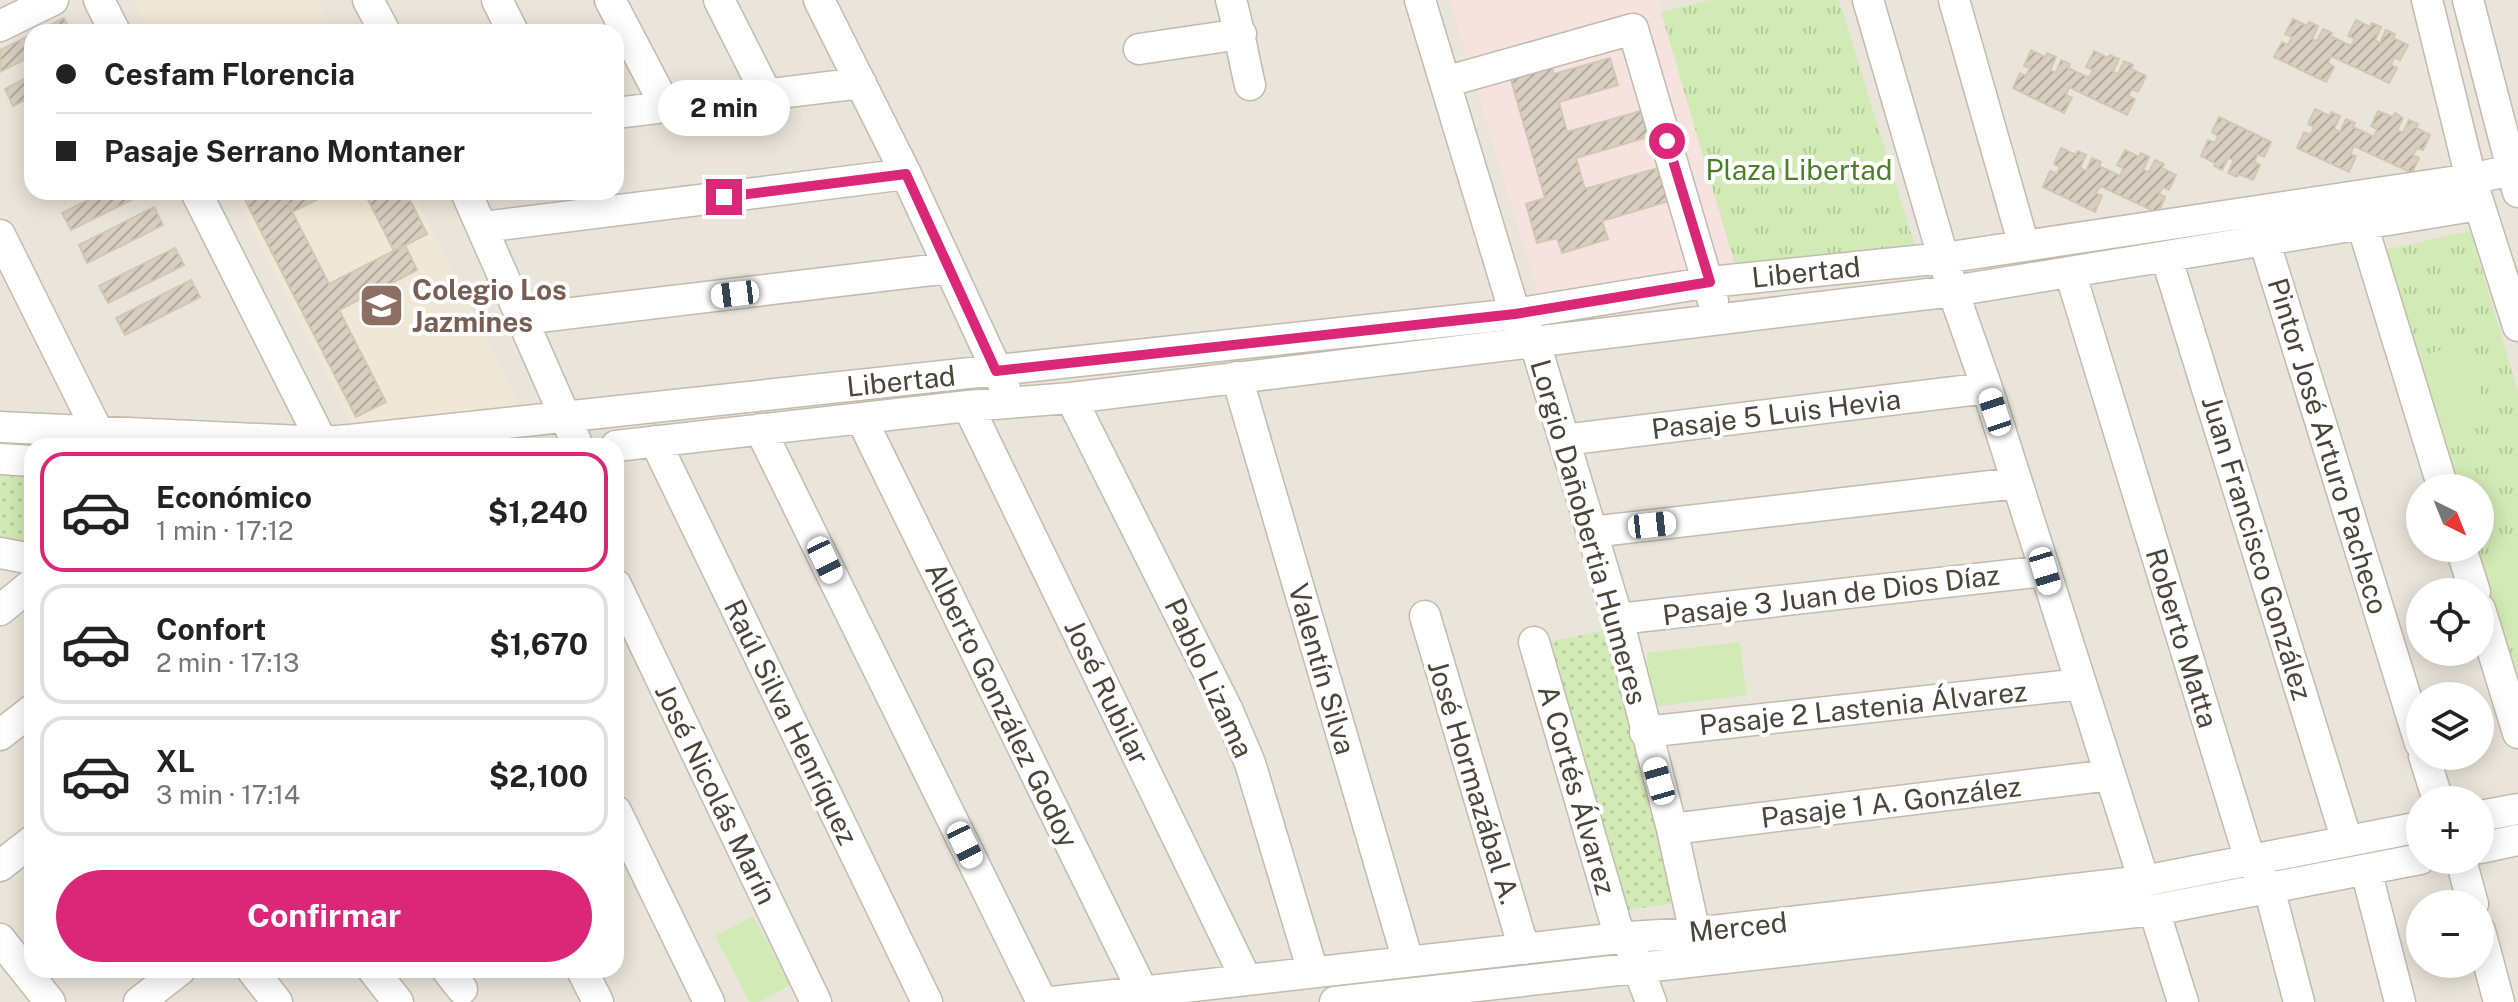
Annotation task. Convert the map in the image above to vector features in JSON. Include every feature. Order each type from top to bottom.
[{"type":"street","points":[[0,26],[53,0]]},
{"type":"street","points":[[99,0],[111,24]]},
{"type":"street","points":[[368,0],[381,24]]},
{"type":"street","points":[[497,0],[509,24]]},
{"type":"street","points":[[610,0],[623,24]]},
{"type":"street","points":[[719,0],[767,95]]},
{"type":"street","points":[[819,0],[906,174],[1012,402]]},
{"type":"street","points":[[1231,0],[1250,85]]},
{"type":"street","name":"Lorgio Dañobertia Humeres","points":[[1420,0],[1515,314],[1535,343],[1618,619],[1672,829],[1695,933]]},
{"type":"street","points":[[1868,0],[1953,291],[1987,388],[2144,881]]},
{"type":"street","points":[[1954,0],[2024,246]]},
{"type":"street","points":[[2427,0],[2475,192],[2518,326]]},
{"type":"street","points":[[2468,0],[2515,181]]},
{"type":"street","points":[[624,27],[666,107]]},
{"type":"street","points":[[1445,82],[1633,29],[1710,282],[1717,318]]},
{"type":"street","points":[[1139,49],[1241,34]]},
{"type":"street","points":[[624,112],[861,83]]},
{"type":"street","points":[[483,227],[906,174]]},
{"type":"street","name":"Libertad","points":[[624,445],[968,406],[1071,398],[1953,291],[2362,224],[2515,181]]},
{"type":"street","name":"Libertad","points":[[377,438],[1515,314],[1710,282],[1944,258],[2475,192]]},
{"type":"street","points":[[200,200],[320,438]]},
{"type":"street","points":[[470,200],[574,438]]},
{"type":"street","points":[[2362,224],[2439,474]]},
{"type":"street","points":[[0,235],[98,432]]},
{"type":"street","name":"Pintor José Arturo Pacheco","points":[[2264,240],[2406,698]]},
{"type":"street","name":"Juan Francisco González","points":[[2166,256],[2347,841]]},
{"type":"street","points":[[522,319],[948,268]]},
{"type":"street","name":"Roberto Matta","points":[[2070,272],[2250,860],[2269,888],[2299,1002]]},
{"type":"street","name":"Valentín Silva","points":[[1237,377],[1408,961]]},
{"type":"street","name":"Pasaje 5 Luis Hevia","points":[[1564,440],[1987,388]]},
{"type":"street","name":"Pablo Lizama","points":[[1071,398],[1227,709],[1250,763],[1313,972]]},
{"type":"street","name":"José Rubilar","points":[[968,406],[1246,979]]},
{"type":"street","name":"Alberto González Godoy","points":[[861,418],[1143,992]]},
{"type":"street","name":"Libertad","points":[[0,427],[210,438]]},
{"type":"street","points":[[760,429],[1042,1002]]},
{"type":"street","name":"Raúl Silva Henríquez","points":[[655,441],[927,1002]]},
{"type":"street","points":[[0,459],[24,460]]},
{"type":"street","points":[[1591,532],[2017,483]]},
{"type":"street","points":[[0,553],[24,558]]},
{"type":"street","name":"Pasaje 3 Juan de Dios Díaz","points":[[1618,619],[2045,571]]},
{"type":"street","points":[[0,610],[24,590]]},
{"type":"street","name":"José Nicolás Marín","points":[[624,602],[816,1002]]},
{"type":"street","name":"José Hormazábal A.","points":[[1425,616],[1524,949]]},
{"type":"street","name":"A Cortés Álvarez","points":[[1534,642],[1624,938],[1651,1002]]},
{"type":"street","points":[[2494,655],[2518,733]]},
{"type":"street","name":"Pasaje 2 Lastenia Álvarez","points":[[1645,732],[2081,684]]},
{"type":"street","points":[[0,735],[24,716]]},
{"type":"street","name":"Pasaje 1 A. González","points":[[1672,829],[2110,775]]},
{"type":"street","points":[[2494,813],[2518,809]]},
{"type":"street","points":[[624,827],[709,1002]]},
{"type":"street","name":"Merced","points":[[1052,1002],[2144,881],[2406,830]]},
{"type":"street","points":[[2494,845],[2518,840]]},
{"type":"street","points":[[0,866],[24,847]]},
{"type":"street","name":"Merced","points":[[1335,1002],[2154,910],[2406,862]]},
{"type":"street","points":[[2366,870],[2400,1002]]},
{"type":"street","points":[[2154,910],[2183,1002]]},
{"type":"street","points":[[0,939],[24,965]]},
{"type":"street","points":[[34,978],[50,1002]]},
{"type":"street","points":[[139,1002],[170,978]]},
{"type":"street","points":[[258,978],[277,1002]]},
{"type":"street","points":[[379,978],[398,1002]]},
{"type":"street","points":[[586,978],[598,1002]]},
{"type":"street","points":[[2493,978],[2499,1002]]},
{"type":"shaded area","points":[[0,0],[2518,0],[2518,1002],[0,1002]]},
{"type":"shaded area","points":[[133,0],[318,0],[330,24],[145,24]]},
{"type":"shaded area","points":[[1450,0],[1658,0],[1736,269],[1539,297]]},
{"type":"shaded area","name":"Colegio Los Jazmines","points":[[236,200],[417,200],[527,420],[398,438],[359,438]]},
{"type":"green space","name":"Plaza Libertad","points":[[1711,0],[1839,0],[1916,250],[1736,269],[1661,12]]},
{"type":"green space","points":[[2470,231],[2518,392],[2518,677],[2494,601],[2494,578],[2487,578],[2481,562],[2494,562],[2494,474],[2455,474],[2384,250]]},
{"type":"green space","points":[[2464,343],[2489,424],[2439,439],[2414,358]]},
{"type":"green space","points":[[0,476],[24,477],[24,545],[0,541]]},
{"type":"green space","points":[[2518,547],[2518,631],[2501,636],[2494,614],[2494,578],[2483,578],[2478,562],[2494,562],[2494,554]]},
{"type":"green space","points":[[1606,630],[1689,901],[1627,910],[1548,642]]},
{"type":"green space","points":[[1740,642],[1746,695],[1653,707],[1647,653]]},
{"type":"green space","points":[[753,916],[790,985],[759,1002],[750,1002],[715,936]]},
{"type":"building","points":[[64,18],[67,24],[52,24]]},
{"type":"building","points":[[2293,19],[2307,26],[2309,22],[2318,26],[2312,39],[2317,41],[2323,29],[2351,46],[2355,39],[2348,36],[2356,20],[2370,27],[2372,23],[2381,27],[2375,40],[2380,43],[2386,30],[2395,34],[2393,38],[2408,45],[2400,60],[2394,57],[2391,65],[2397,68],[2389,83],[2331,56],[2328,63],[2334,67],[2326,82],[2274,57],[2282,42],[2288,45],[2292,37],[2285,34]]},
{"type":"building","points":[[24,38],[24,60],[0,72],[0,50]]},
{"type":"building","points":[[2031,50],[2045,57],[2047,53],[2056,57],[2050,70],[2056,73],[2061,60],[2070,64],[2068,68],[2089,78],[2093,70],[2086,67],[2094,51],[2108,58],[2110,55],[2119,59],[2113,71],[2118,74],[2124,61],[2133,65],[2131,69],[2146,76],[2138,92],[2132,89],[2128,96],[2135,99],[2127,115],[2069,87],[2066,95],[2072,98],[2064,113],[2013,88],[2020,73],[2026,76],[2030,68],[2024,66]]},
{"type":"building","points":[[1610,58],[1618,85],[1559,102],[1567,132],[1641,111],[1648,137],[1576,158],[1585,189],[1662,167],[1672,200],[1602,221],[1608,239],[1562,253],[1557,238],[1537,243],[1526,204],[1545,198],[1509,73],[1550,61],[1554,74]]},
{"type":"building","points":[[24,79],[24,101],[13,106],[5,89]]},
{"type":"building","points":[[2315,109],[2330,116],[2331,112],[2340,116],[2334,129],[2340,132],[2346,119],[2355,123],[2353,127],[2374,137],[2377,129],[2371,126],[2378,111],[2393,117],[2395,113],[2403,118],[2397,130],[2403,133],[2409,120],[2418,124],[2416,128],[2430,135],[2423,150],[2417,148],[2413,155],[2419,158],[2412,173],[2354,146],[2350,154],[2356,156],[2349,172],[2297,148],[2304,132],[2311,135],[2314,127],[2308,124]]},
{"type":"building","points":[[2219,117],[2271,142],[2264,157],[2258,154],[2254,162],[2260,165],[2253,180],[2228,173],[2234,160],[2228,158],[2222,170],[2201,156],[2208,140],[2215,143],[2218,136],[2212,132]]},
{"type":"building","points":[[2061,148],[2076,155],[2078,151],[2086,155],[2080,168],[2086,171],[2092,158],[2101,162],[2099,166],[2120,176],[2123,168],[2117,165],[2125,150],[2139,157],[2141,153],[2149,157],[2143,170],[2149,172],[2155,160],[2164,164],[2162,168],[2176,175],[2169,190],[2163,187],[2159,194],[2165,197],[2158,213],[2100,186],[2096,193],[2102,196],[2095,212],[2043,187],[2050,171],[2057,174],[2060,167],[2054,164]]},
{"type":"building","points":[[88,200],[131,200],[71,230],[62,213]]},
{"type":"building","points":[[245,200],[286,200],[329,284],[405,245],[417,270],[339,310],[386,402],[356,417]]},
{"type":"building","points":[[286,200],[316,200],[292,212]]},
{"type":"building","points":[[368,200],[410,200],[427,234],[394,251]]},
{"type":"building","points":[[154,207],[163,225],[87,263],[79,245]]},
{"type":"building","points":[[175,248],[184,265],[108,303],[99,286]]},
{"type":"building","points":[[191,280],[200,297],[125,335],[116,318]]},
{"type":"place","name":"Colegio Los Jazmines","points":[[381,306]]},
{"type":"route","points":[[724,197],[906,174],[996,371],[1515,314],[1710,282],[1667,141]]}]
